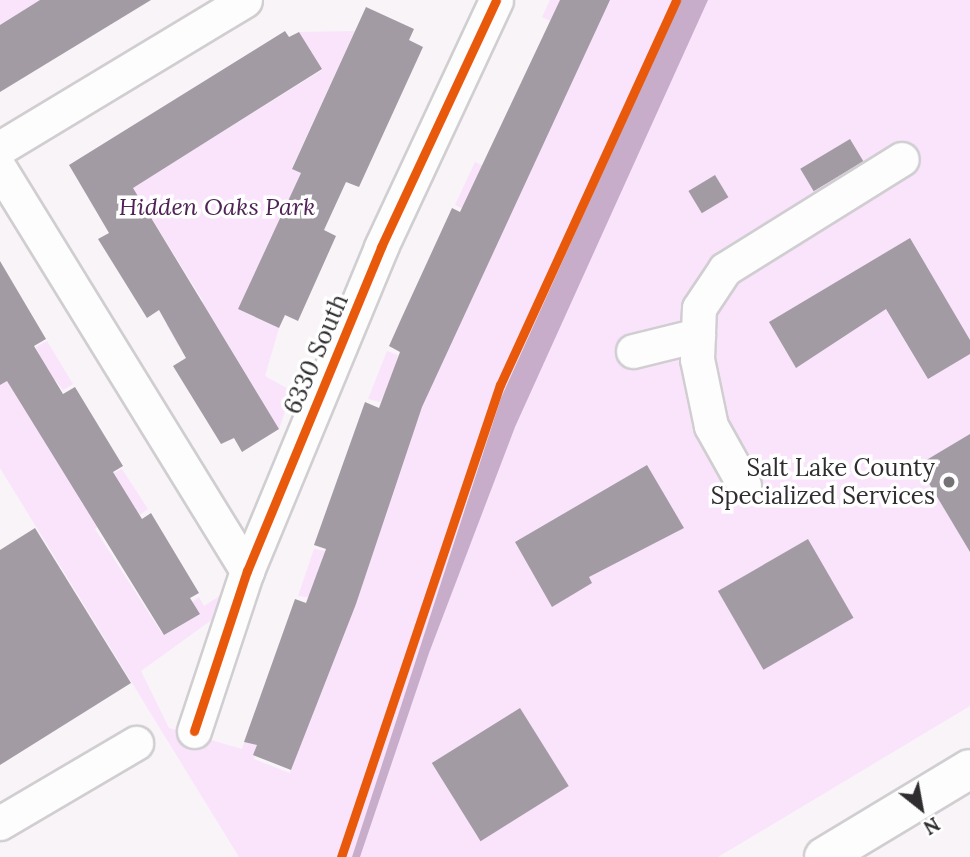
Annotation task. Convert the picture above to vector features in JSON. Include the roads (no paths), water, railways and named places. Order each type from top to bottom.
[{"type":"main road","points":[[824,857],[970,769]]},
{"type":"street","points":[[0,148],[245,0]]},
{"type":"street","name":"6330 South","points":[[194,731],[247,571],[382,247],[496,0]]},
{"type":"street","points":[[744,485],[710,426],[698,335],[699,308],[725,269],[902,159]]},
{"type":"street","points":[[0,169],[247,571]]},
{"type":"street","points":[[633,351],[698,335]]},
{"type":"street","points":[[0,823],[136,743]]},
{"type":"place","name":"Salt Lake County Specialized Services","points":[[949,482]]},
{"type":"park label","name":"Hidden Oaks Park","points":[[217,207]]}]
